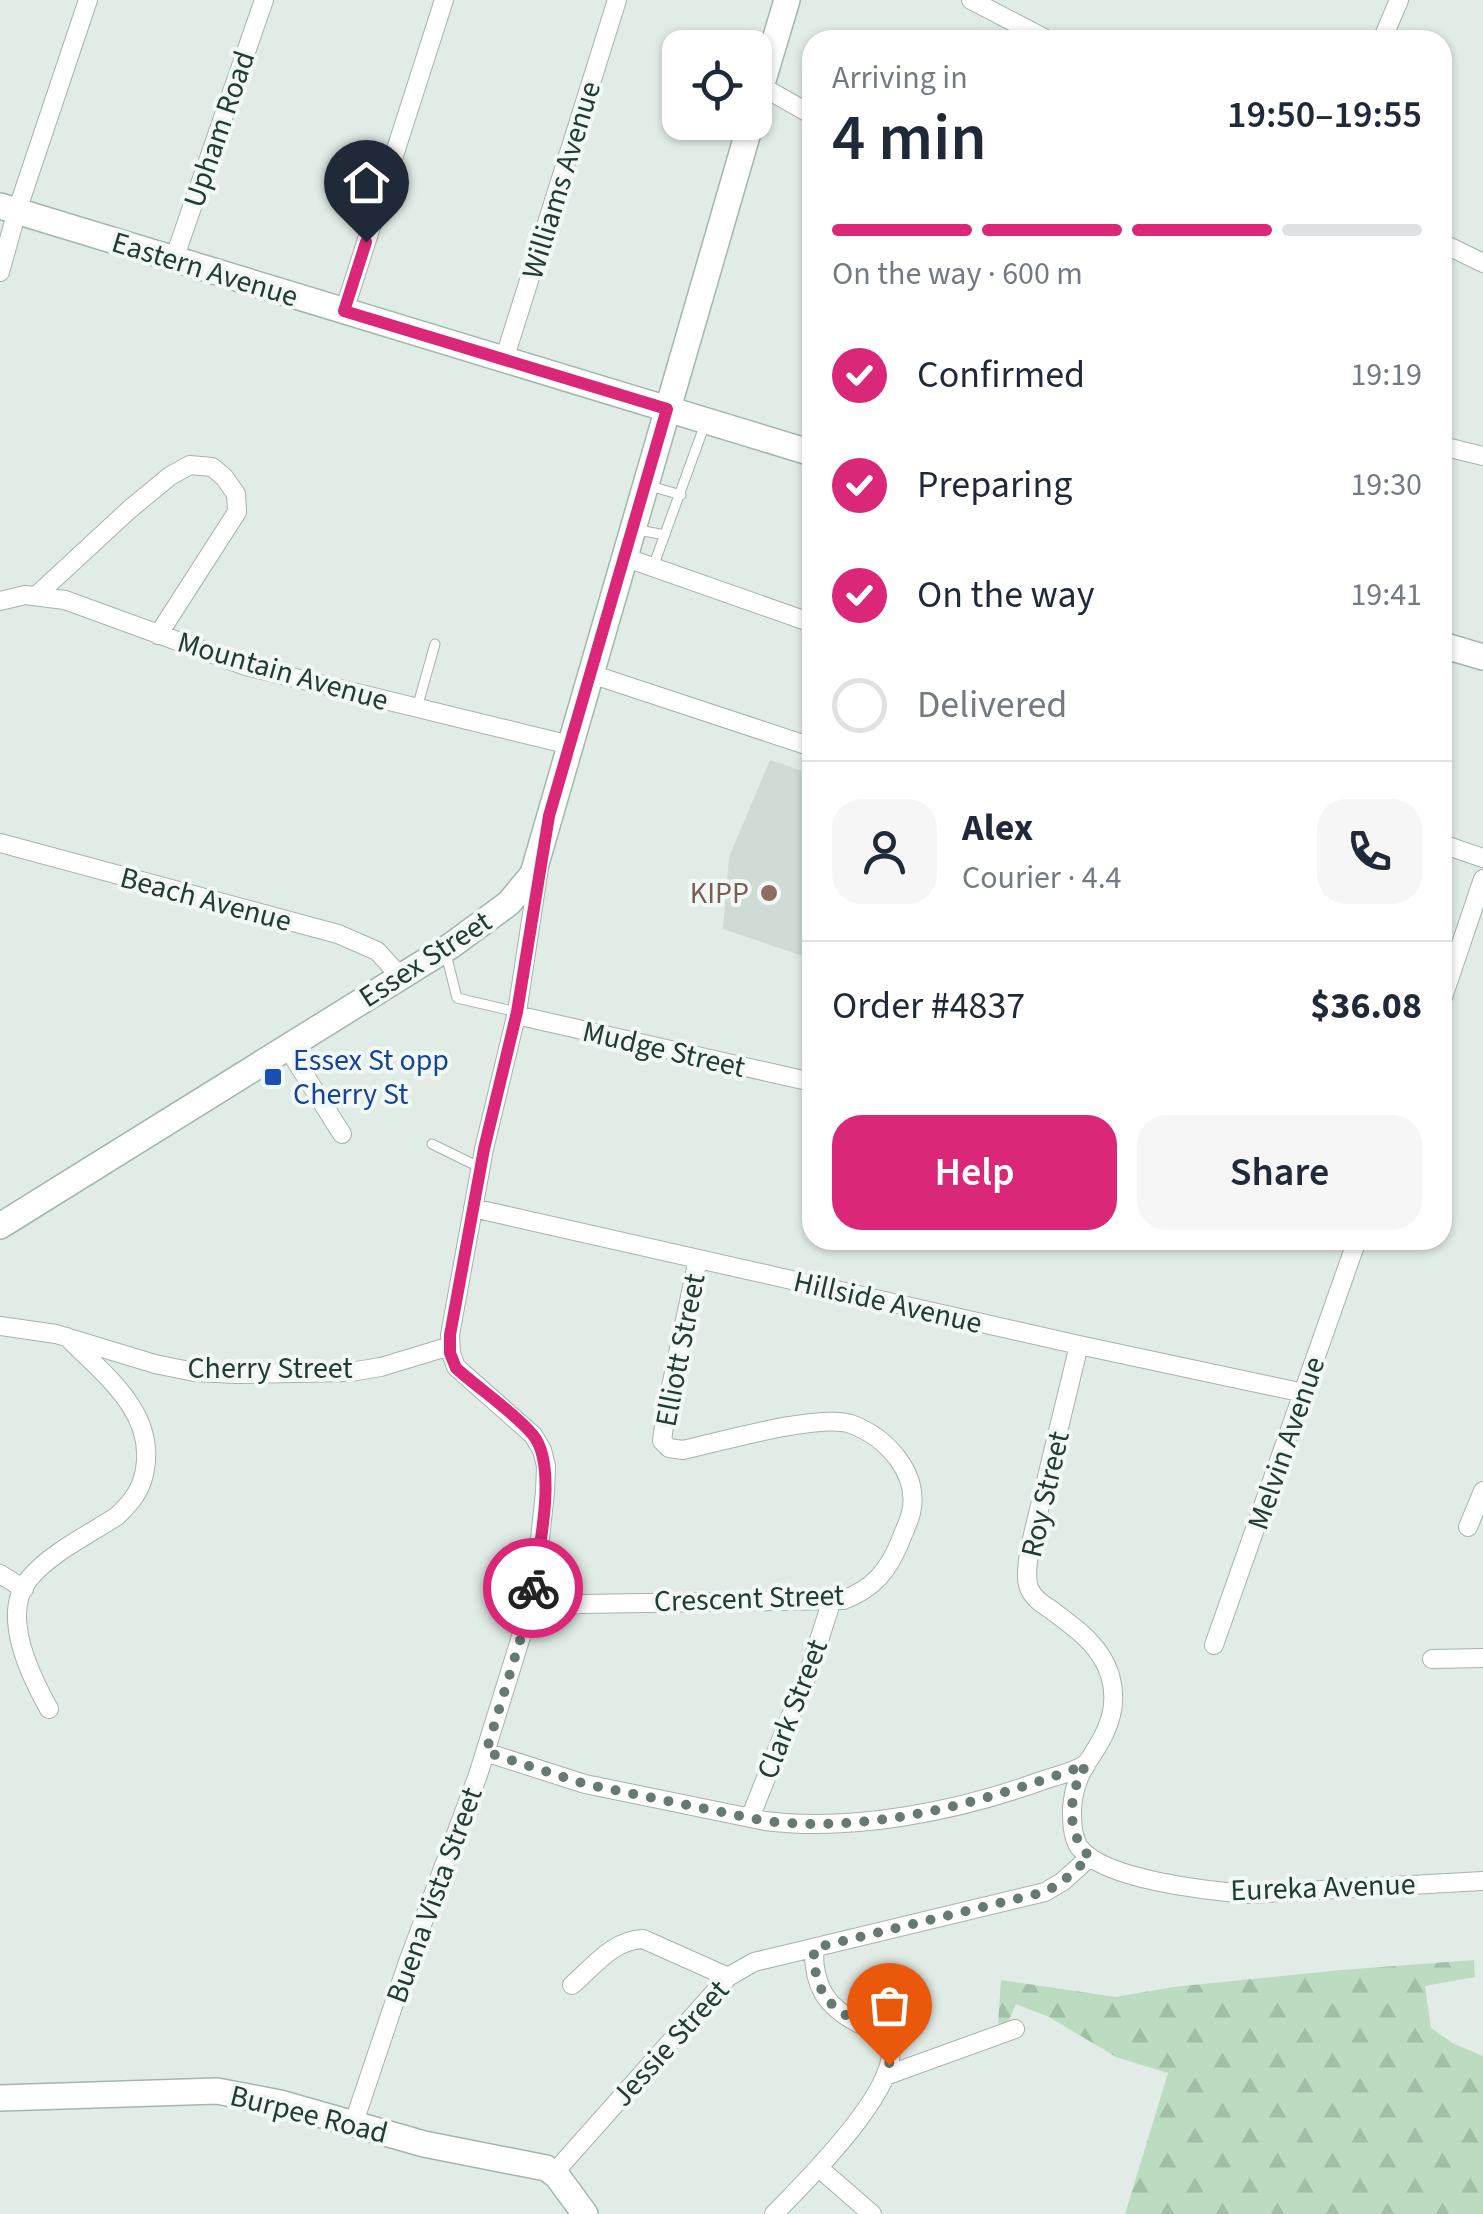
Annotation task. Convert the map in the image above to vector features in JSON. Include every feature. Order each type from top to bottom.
[{"type":"main road","points":[[772,50],[787,0]]},
{"type":"main road","name":"Essex Street","points":[[0,1226],[445,949],[488,920],[533,874],[745,140]]},
{"type":"main road","name":"Eastern Avenue","points":[[8,209],[802,450]]},
{"type":"main road","points":[[1452,648],[1483,657]]},
{"type":"main road","name":"Burpee Road","points":[[0,2098],[217,2091],[280,2103],[424,2144],[546,2168],[554,2174]]},
{"type":"main road","points":[[554,2174],[585,2214]]},
{"type":"street","points":[[0,272],[8,209],[88,0]]},
{"type":"street","name":"Upham Road","points":[[174,259],[264,0]]},
{"type":"street","points":[[344,311],[444,0]]},
{"type":"street","name":"Williams Avenue","points":[[504,360],[617,0]]},
{"type":"street","points":[[971,0],[1029,30]]},
{"type":"street","points":[[1386,30],[1399,0]]},
{"type":"street","points":[[772,102],[802,112]]},
{"type":"street","points":[[1452,247],[1483,263]]},
{"type":"street","points":[[1452,448],[1483,456]]},
{"type":"street","points":[[37,595],[170,476],[190,465],[212,467],[236,494],[236,512],[158,635]]},
{"type":"street","points":[[624,557],[802,619]]},
{"type":"street","name":"Mountain Avenue","points":[[0,601],[25,595],[65,600],[246,666],[570,745]]},
{"type":"street","points":[[591,674],[802,744]]},
{"type":"street","name":"Beach Avenue","points":[[0,843],[338,934],[378,951],[400,976]]},
{"type":"street","points":[[450,1346],[480,1168],[516,1014],[544,843]]},
{"type":"street","points":[[1452,847],[1483,858]]},
{"type":"street","points":[[1452,960],[1483,879]]},
{"type":"street","name":"Mudge Street","points":[[516,1014],[802,1080]]},
{"type":"street","points":[[287,1047],[342,1134]]},
{"type":"street","name":"Hillside Avenue","points":[[473,1208],[1304,1393]]},
{"type":"street","name":"Melvin Avenue","points":[[1214,1646],[1354,1250]]},
{"type":"street","name":"Elliott Street","points":[[662,1441],[698,1259]]},
{"type":"street","name":"Cherry Street","points":[[0,1326],[67,1337],[174,1368],[238,1374],[350,1372],[450,1346]]},
{"type":"street","points":[[49,1709],[23,1654],[16,1610],[24,1588],[46,1564],[128,1506],[142,1484],[148,1446],[140,1420],[124,1396],[67,1337]]},
{"type":"street","name":"Roy Street","points":[[1079,1345],[1030,1551],[1027,1579],[1030,1592],[1038,1601],[1096,1647],[1110,1674],[1111,1719],[1086,1765]]},
{"type":"street","name":"Buena Vista Street","points":[[354,2125],[408,1962],[486,1752],[529,1611],[545,1492],[546,1466],[533,1435],[456,1368],[450,1346]]},
{"type":"street","name":"Crescent Street","points":[[529,1611],[580,1604],[842,1600],[866,1590],[887,1570],[912,1512],[904,1466],[880,1441],[850,1424],[809,1423],[683,1450],[669,1448],[662,1441]]},
{"type":"street","points":[[1468,1527],[1483,1491]]},
{"type":"street","points":[[0,1574],[24,1588]]},
{"type":"street","name":"Clark Street","points":[[750,1818],[811,1665],[832,1600]]},
{"type":"street","points":[[1432,1659],[1483,1658]]},
{"type":"street","points":[[486,1752],[585,1784],[794,1824],[852,1823],[955,1806],[1018,1790],[1086,1765]]},
{"type":"street","points":[[1086,1765],[1074,1792],[1072,1816],[1079,1847],[1090,1857]]},
{"type":"street","name":"Eureka Avenue","points":[[1090,1857],[1132,1875],[1250,1894],[1483,1881]]},
{"type":"street","name":"Jessie Street","points":[[554,2174],[728,1977],[754,1962],[1045,1892],[1090,1857]]},
{"type":"street","points":[[572,1985],[628,1940],[642,1940],[728,1977]]},
{"type":"street","points":[[774,2214],[846,2138],[889,2065],[890,2048],[884,2037],[851,2019],[826,1998],[814,1968],[814,1948]]},
{"type":"street","points":[[885,2076],[1015,2028]]},
{"type":"street","points":[[818,2168],[872,2214]]},
{"type":"lane","points":[[653,567],[706,421]]},
{"type":"lane","points":[[645,484],[681,495]]},
{"type":"lane","points":[[632,529],[665,536]]},
{"type":"lane","points":[[417,708],[435,644]]},
{"type":"lane","points":[[445,949],[457,998],[516,1014]]},
{"type":"lane","points":[[432,1144],[480,1168]]},
{"type":"shaded area","name":"KIPP","points":[[770,760],[802,771],[802,956],[723,929],[729,857]]},
{"type":"green space","points":[[1474,1960],[1475,1977],[1425,1986],[1431,2028],[1454,2044],[1483,2056],[1483,2214],[1125,2214],[1168,2073],[1116,2057],[1049,2017],[1016,2004],[1008,2022],[998,2024],[1001,1980],[1116,1997],[1173,1987]]},
{"type":"way so far","points":[[533,1588],[486,1752],[585,1784],[765,1821],[852,1823],[955,1806],[1018,1790],[1086,1765],[1074,1792],[1072,1816],[1079,1847],[1090,1857],[1062,1882],[1045,1892],[814,1948],[814,1968],[826,1998],[851,2019],[884,2037],[890,2048],[889,2065]]},
{"type":"place","name":"KIPP","points":[[769,893]]},
{"type":"place","name":"Essex St opp Cherry St","points":[[273,1077]]},
{"type":"route","points":[[366,242],[344,311],[667,409],[549,816],[517,1012],[484,1149],[450,1335],[450,1353],[456,1368],[533,1435],[542,1450],[545,1492],[533,1588]]}]
